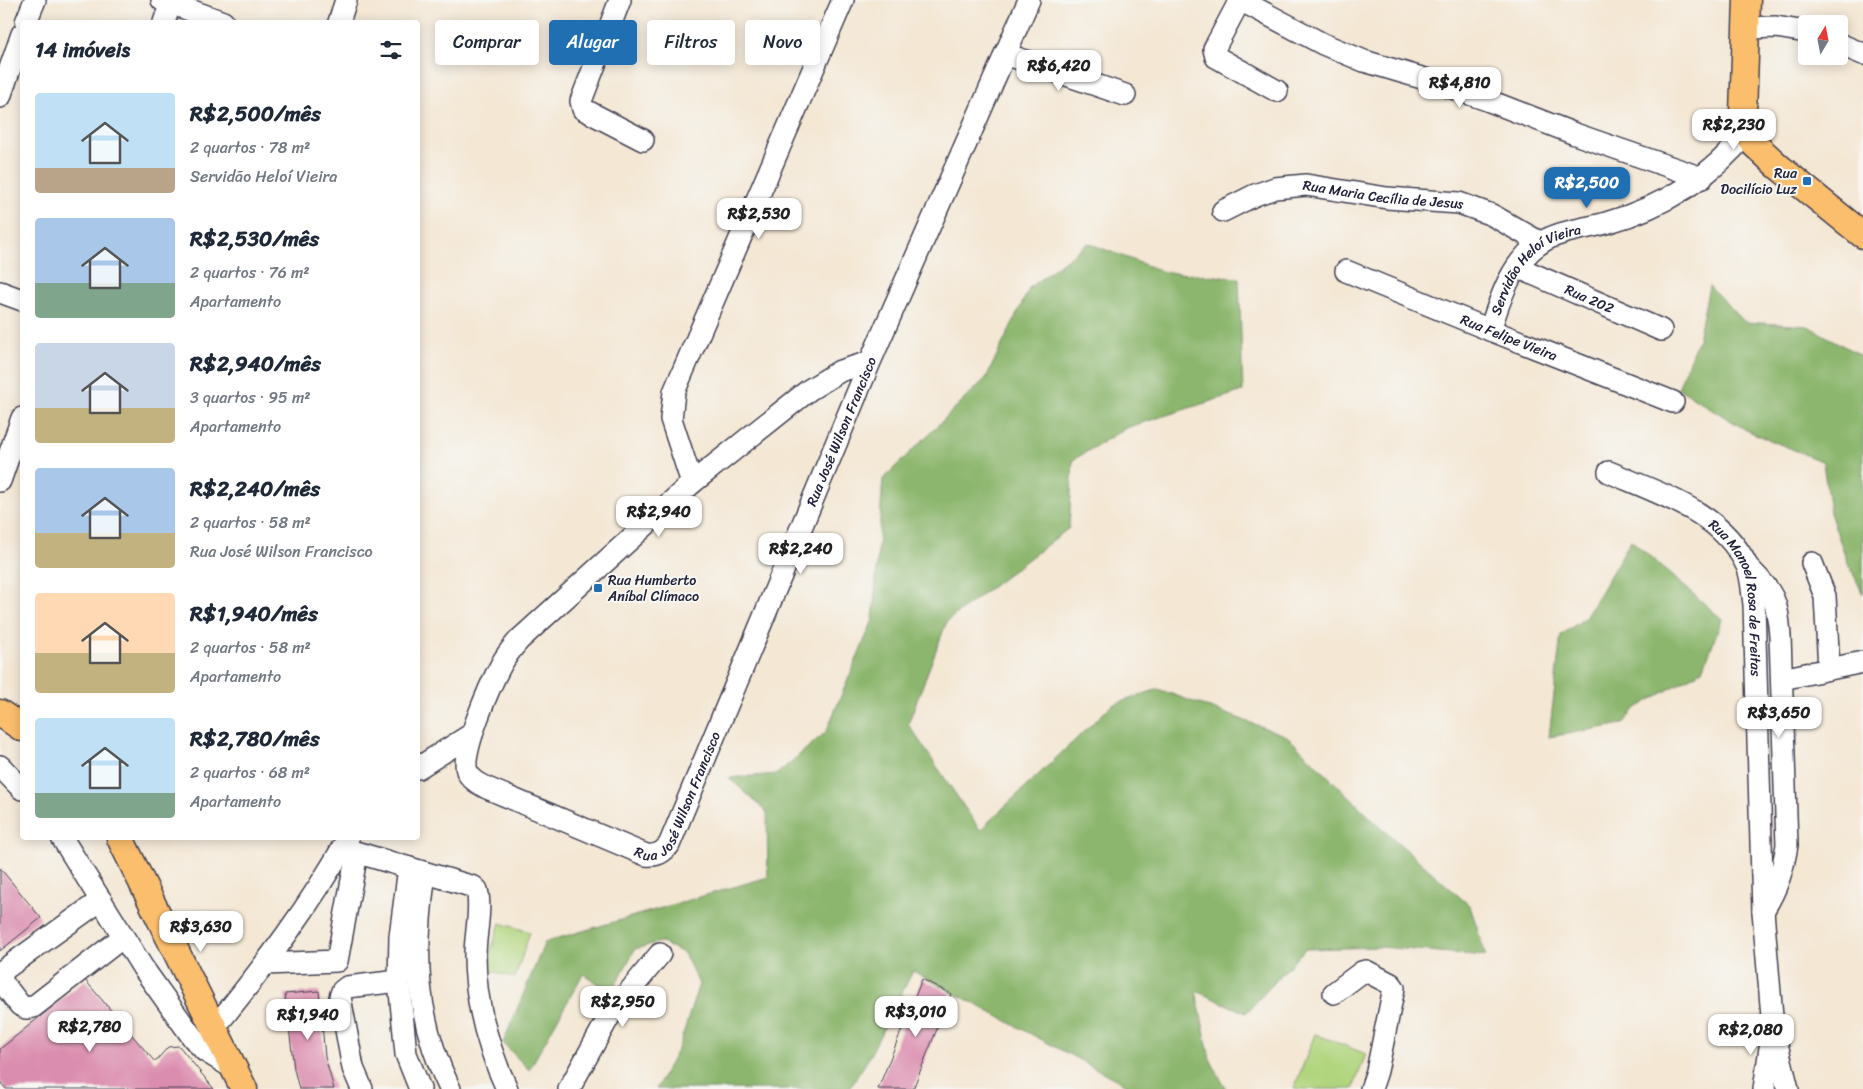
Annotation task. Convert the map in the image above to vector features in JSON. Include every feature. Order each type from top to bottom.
[{"type":"main road","points":[[1747,0],[1748,28],[1744,113],[1747,132],[1755,145],[1779,167],[1863,235]]},
{"type":"main road","points":[[0,713],[20,727]]},
{"type":"main road","points":[[121,840],[239,1078]]},
{"type":"street","points":[[27,20],[34,0]]},
{"type":"street","points":[[340,20],[346,0]]},
{"type":"street","points":[[620,0],[581,101],[584,108],[643,140]]},
{"type":"street","points":[[692,483],[672,424],[671,409],[674,392],[843,0]]},
{"type":"street","name":"Rua José Wilson Francisco","points":[[472,734],[465,763],[467,772],[474,780],[487,788],[646,855],[655,856],[663,852],[670,845],[870,362],[1029,0]]},
{"type":"street","points":[[1277,91],[1214,54],[1214,49],[1248,1],[1323,44],[1364,61],[1478,96],[1575,134],[1702,178]]},
{"type":"street","points":[[167,6],[216,20]]},
{"type":"street","points":[[1748,28],[1776,27],[1798,31]]},
{"type":"street","points":[[0,97],[20,40]]},
{"type":"street","points":[[1848,48],[1863,54]]},
{"type":"street","points":[[1004,54],[1125,95]]},
{"type":"street","name":"Servidão Heloí Vieira","points":[[1490,330],[1501,299],[1517,267],[1540,243],[1566,233],[1636,213],[1702,178],[1729,155],[1747,132]]},
{"type":"street","name":"Rua Maria Cecília de Jesus","points":[[1223,211],[1255,195],[1275,188],[1306,185],[1387,198],[1459,203],[1492,215],[1540,243]]},
{"type":"street","name":"Rua 202","points":[[1517,267],[1661,330]]},
{"type":"street","name":"Rua Felipe Vieira","points":[[1346,270],[1490,330],[1673,402]]},
{"type":"street","points":[[0,292],[20,299]]},
{"type":"street","points":[[420,767],[472,734],[501,664],[519,640],[692,483],[817,385],[840,371],[870,362]]},
{"type":"street","points":[[0,481],[20,424]]},
{"type":"street","name":"Rua Manoel Rosa de Freitas","points":[[1608,472],[1694,511],[1724,532],[1748,567],[1754,604],[1763,911],[1773,1028],[1788,1089]]},
{"type":"street","points":[[1812,563],[1825,596],[1829,669]]},
{"type":"street","points":[[1748,567],[1769,589],[1778,606],[1782,679],[1787,844],[1783,871],[1776,892],[1763,911]]},
{"type":"street","points":[[1782,679],[1863,662]]},
{"type":"street","points":[[1757,731],[1782,715]]},
{"type":"street","points":[[0,766],[20,787]]},
{"type":"street","points":[[63,840],[143,968],[193,1038],[239,1078]]},
{"type":"street","points":[[215,1027],[266,964],[349,846]]},
{"type":"street","points":[[266,964],[337,961],[349,846]]},
{"type":"street","points":[[349,846],[417,871],[474,887],[477,890],[475,956],[483,1023],[494,1061],[507,1089]]},
{"type":"street","points":[[417,871],[400,936],[399,981],[406,1054],[420,1089]]},
{"type":"street","points":[[417,871],[419,918],[417,964],[423,1014],[438,1064],[450,1089]]},
{"type":"street","points":[[101,900],[5,969],[1,976],[2,982],[20,1005],[26,1008],[33,1007],[123,936]]},
{"type":"street","points":[[569,1089],[610,1015],[660,954]]},
{"type":"street","points":[[1334,994],[1362,972],[1366,971],[1391,984],[1394,988],[1377,1071],[1371,1089]]},
{"type":"street","points":[[362,1089],[353,1068],[340,997],[342,991],[347,986],[399,981]]},
{"type":"street","name":"Rua Manoel Rosa de Freitas","points":[[1764,1089],[1773,1028]]},
{"type":"green space","points":[[1088,243],[1164,272],[1239,278],[1243,391],[1126,428],[1073,460],[1069,528],[947,621],[908,724],[980,830],[1112,705],[1158,689],[1287,736],[1376,823],[1470,906],[1486,956],[1381,947],[1305,949],[1246,1013],[1196,991],[1210,1059],[1226,1089],[1134,1089],[913,971],[867,1061],[849,1089],[656,1089],[679,1047],[699,984],[684,953],[660,942],[635,949],[612,992],[583,974],[529,1070],[503,1043],[545,942],[768,877],[767,812],[729,778],[777,774],[826,732],[873,620],[883,479],[986,378],[1030,287]]},
{"type":"green space","points":[[1709,286],[1745,322],[1808,326],[1863,357],[1863,594],[1847,561],[1830,513],[1823,462],[1746,430],[1678,388],[1698,339]]},
{"type":"green space","points":[[1631,540],[1722,619],[1703,670],[1636,708],[1623,724],[1549,737],[1561,635],[1585,618]]},
{"type":"green space","points":[[500,923],[530,932],[515,978],[485,969]]},
{"type":"green space","points":[[1315,1034],[1366,1054],[1353,1089],[1294,1089]]},
{"type":"building","points":[[0,868],[41,918],[0,951]]},
{"type":"building","points":[[922,979],[951,994],[913,1089],[878,1089]]},
{"type":"building","points":[[85,980],[155,1062],[168,1047],[179,1046],[214,1089],[6,1089],[0,1081],[0,1049]]},
{"type":"building","points":[[319,991],[325,1057],[334,1089],[299,1089],[294,1069],[285,994]]},
{"type":"place","name":"Rua Docilício Luz","points":[[1807,181]]},
{"type":"place","name":"Rua Humberto Aníbal Clímaco","points":[[598,588]]}]
